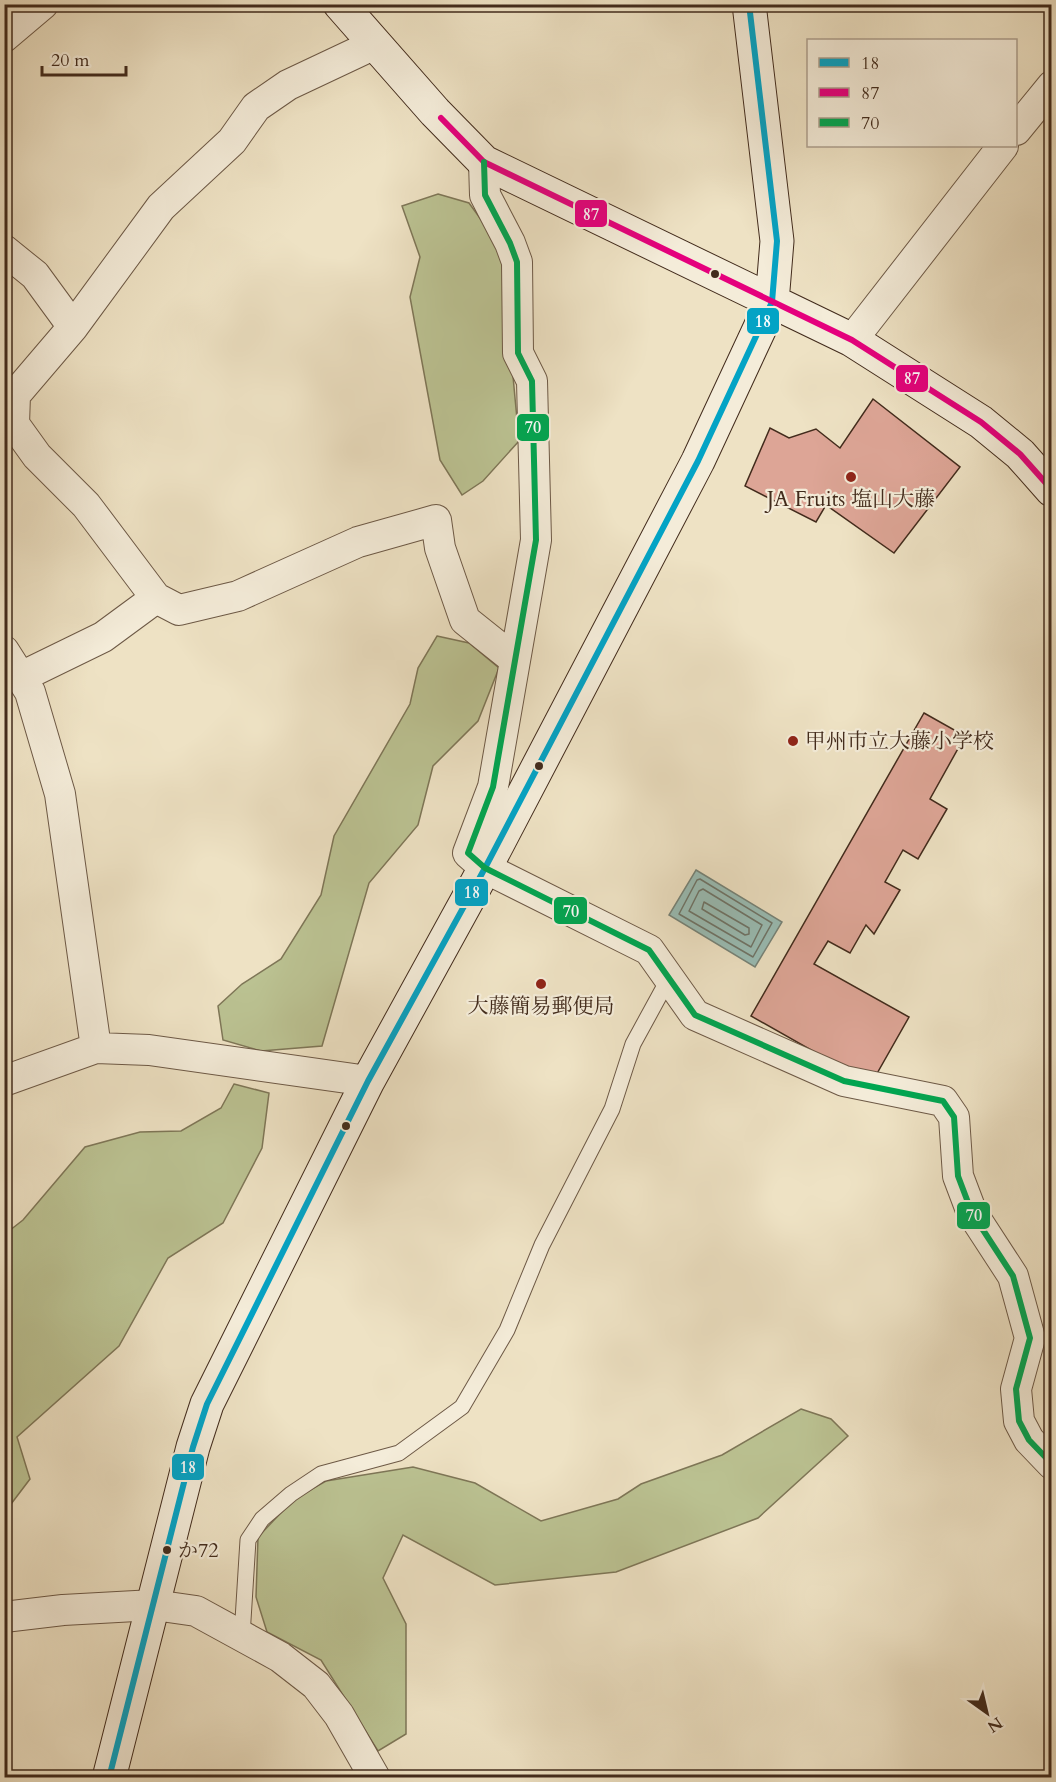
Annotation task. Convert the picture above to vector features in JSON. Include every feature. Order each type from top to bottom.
[{"type":"main road","points":[[340,4],[435,112],[484,162],[852,340],[981,422],[1020,454],[1052,490]]},
{"type":"main road","points":[[109,1778],[193,1447],[207,1404],[368,1081],[485,868],[698,461],[772,302],[777,241],[750,4]]},
{"type":"street","points":[[4,37],[43,4]]},
{"type":"street","points":[[375,44],[288,85],[256,107],[232,141],[161,207],[73,327],[15,396],[14,424],[37,456],[86,506],[156,598],[179,610],[238,596],[358,542],[436,520],[440,548],[465,620],[515,660]]},
{"type":"street","points":[[1017,129],[1052,86]]},
{"type":"street","points":[[852,340],[1002,147]]},
{"type":"street","points":[[484,162],[485,195],[510,243],[517,262],[518,353],[531,381],[536,540],[492,787],[468,852],[485,868],[649,950],[695,1015],[844,1081],[943,1101],[954,1117],[958,1176],[972,1213],[1013,1276],[1030,1338],[1016,1389],[1019,1420],[1029,1440],[1052,1464]]},
{"type":"street","points":[[4,250],[35,274],[73,327]]},
{"type":"street","points":[[21,677],[103,637],[156,598]]},
{"type":"street","points":[[4,651],[30,692],[60,794],[96,1048]]},
{"type":"street","points":[[4,1080],[96,1048],[149,1050],[368,1081]]},
{"type":"street","points":[[4,1617],[63,1610],[154,1605],[196,1611],[280,1657],[316,1685],[339,1715],[375,1778]]},
{"type":"lane","points":[[242,1636],[248,1540],[262,1519],[291,1494],[321,1474],[399,1453],[462,1407],[507,1330],[542,1245],[612,1109],[633,1044],[669,978]]},
{"type":"green space","points":[[438,194],[469,203],[501,247],[519,441],[483,481],[462,495],[440,460],[410,297],[420,257],[402,206]]},
{"type":"green space","points":[[437,636],[469,643],[499,668],[478,721],[433,766],[418,825],[369,883],[322,1046],[261,1051],[223,1040],[218,1006],[242,984],[281,959],[321,895],[334,836],[410,704],[418,668]]},
{"type":"green space","points":[[234,1084],[269,1093],[262,1148],[223,1223],[168,1258],[119,1346],[17,1437],[30,1479],[5,1512],[5,1234],[23,1220],[85,1147],[140,1132],[181,1131],[221,1108]]},
{"type":"green space","points":[[801,1409],[831,1419],[848,1436],[758,1518],[616,1572],[495,1585],[403,1535],[383,1578],[406,1624],[406,1734],[378,1751],[321,1660],[267,1632],[256,1597],[258,1537],[294,1499],[326,1481],[413,1467],[475,1483],[541,1521],[618,1499],[641,1484],[722,1455]]},
{"type":"water","points":[[696,870],[782,922],[755,967],[669,915]]},
{"type":"building","name":"JA Fruits 塩山大藤","points":[[873,399],[960,467],[894,553],[826,505],[816,522],[745,486],[770,428],[789,438],[816,429],[840,448]]},
{"type":"building","points":[[924,713],[965,736],[930,799],[947,809],[918,859],[903,850],[885,882],[900,890],[874,934],[866,925],[850,953],[828,941],[814,964],[909,1017],[871,1084],[751,1016]]},
{"type":"transit line","name":"18","points":[[109,1778],[193,1447],[207,1404],[368,1081],[485,868],[698,461],[772,302],[777,241],[749,4]]},
{"type":"transit line","name":"87","points":[[441,118],[484,162],[852,340],[981,422],[1020,454],[1052,490]]},
{"type":"transit line","name":"70","points":[[484,162],[485,195],[510,243],[517,262],[518,353],[532,381],[536,540],[493,787],[468,853],[485,868],[649,950],[695,1015],[844,1081],[943,1101],[954,1117],[958,1176],[972,1213],[1013,1276],[1030,1338],[1016,1389],[1019,1421],[1029,1440],[1052,1464]]},
{"type":"place","name":"JA Fruits 塩山大藤","points":[[851,477]]},
{"type":"place","name":"甲州市立大藤小学校","points":[[793,741]]},
{"type":"place","name":"大藤簡易郵便局","points":[[541,984]]},
{"type":"place","name":"か72","points":[[167,1550]]}]
